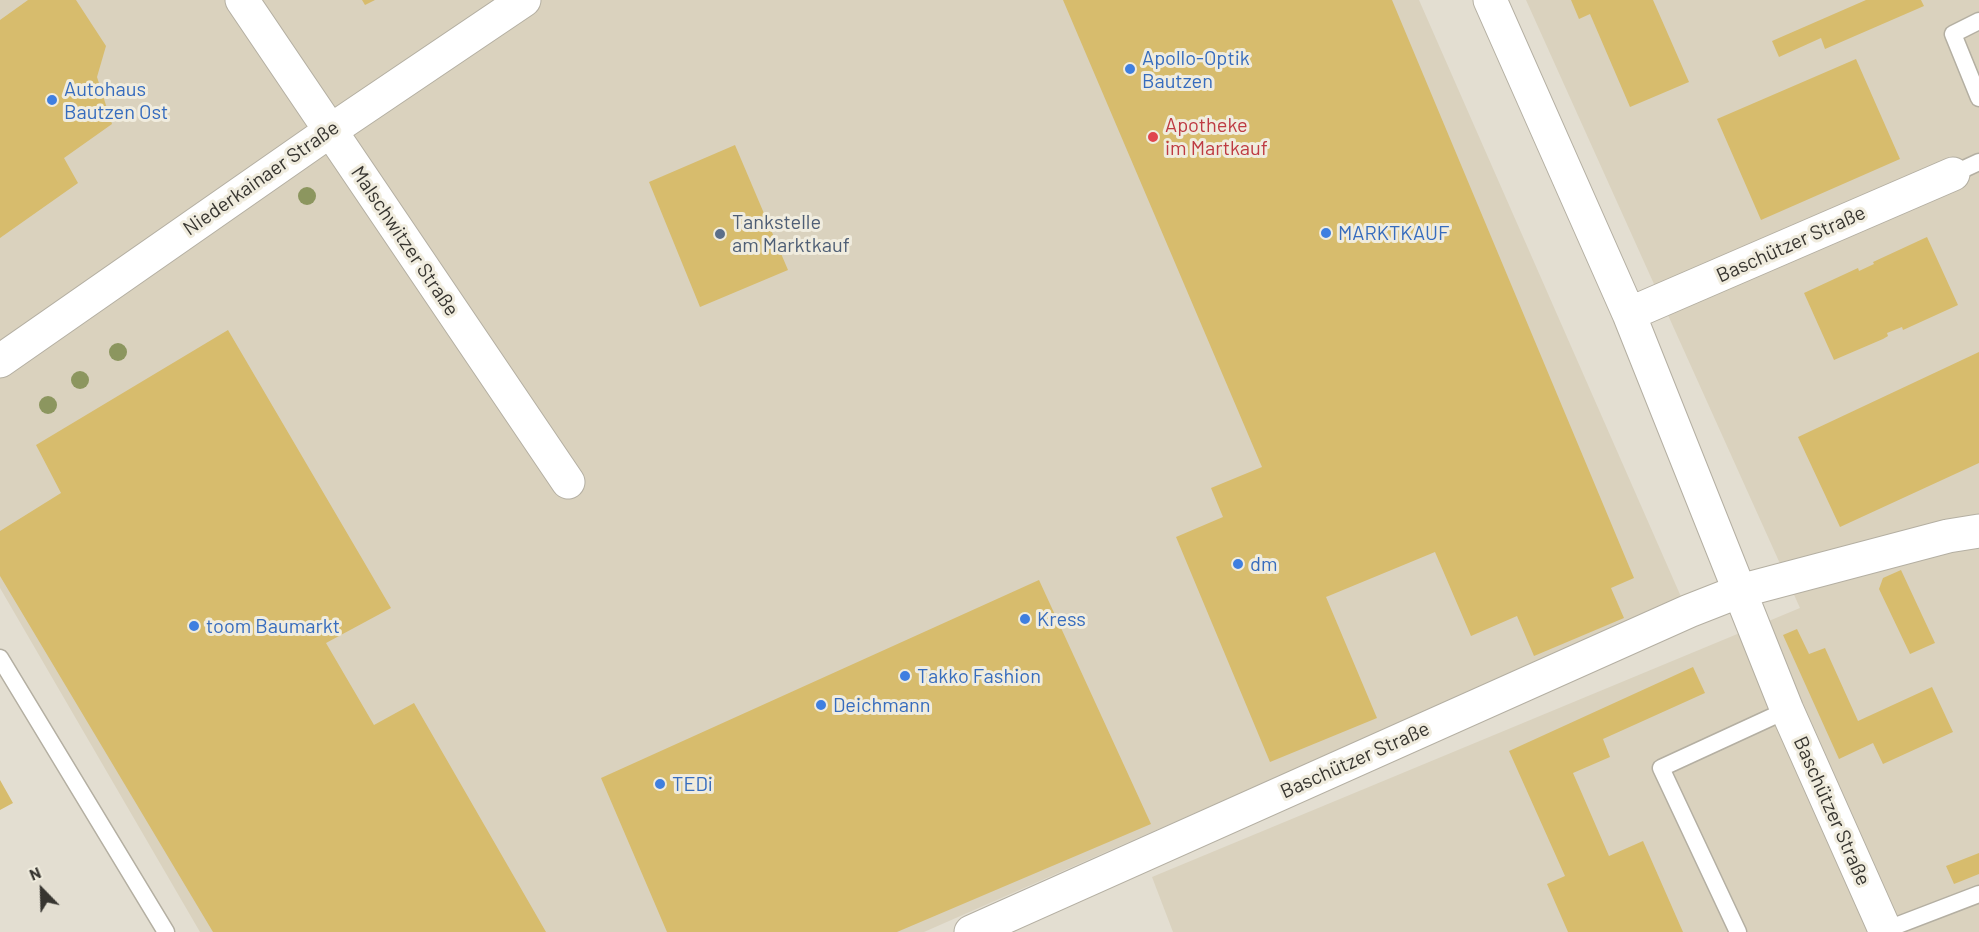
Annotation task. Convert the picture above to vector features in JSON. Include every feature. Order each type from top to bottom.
[{"type":"street","name":"Malschwitzer Straße","points":[[243,0],[568,483]]},
{"type":"street","name":"Niederkainaer Straße","points":[[0,361],[330,131],[524,0]]},
{"type":"street","name":"Baschützer Straße","points":[[1490,0],[1629,314],[1787,710],[1885,930]]},
{"type":"street","name":"Baschützer Straße","points":[[1629,314],[1966,168]]},
{"type":"street","points":[[1740,591],[1948,536],[1979,531]]},
{"type":"street","name":"Baschützer Straße","points":[[971,932],[1689,611],[1740,591]]},
{"type":"lane","points":[[1979,21],[1953,34],[1979,98]]},
{"type":"lane","points":[[0,658],[166,932]]},
{"type":"lane","points":[[1738,932],[1661,768],[1787,710]]},
{"type":"lane","points":[[1885,930],[1979,894]]},
{"type":"shaded area","points":[[0,0],[1419,0],[1682,599],[924,932],[200,932],[0,588]]},
{"type":"shaded area","points":[[1526,0],[1979,0],[1979,932],[1173,932],[1152,877],[1800,608]]},
{"type":"building","name":"Autohaus Bautzen Ost","points":[[28,0],[76,0],[106,46],[97,77],[112,124],[64,158],[78,183],[0,238],[0,20]]},
{"type":"building","points":[[362,0],[375,0],[365,5]]},
{"type":"building","name":"MARKTKAUF","points":[[1063,0],[1392,0],[1634,578],[1611,588],[1624,618],[1534,656],[1517,616],[1471,636],[1435,552],[1326,597],[1377,718],[1270,762],[1176,537],[1223,517],[1211,488],[1262,467]]},
{"type":"building","points":[[1571,0],[1653,0],[1689,82],[1630,107],[1590,14],[1579,19]]},
{"type":"building","points":[[1866,0],[1921,0],[1924,6],[1825,49],[1821,38],[1779,57],[1772,41]]},
{"type":"building","points":[[1856,59],[1900,159],[1761,220],[1717,119]]},
{"type":"building","points":[[735,145],[788,270],[700,307],[649,182]]},
{"type":"building","points":[[1927,237],[1958,305],[1903,330],[1902,327],[1887,333],[1888,336],[1883,339],[1834,360],[1804,293],[1858,268],[1859,271]]},
{"type":"building","name":"toom Baumarkt","points":[[228,330],[391,608],[326,643],[374,725],[414,703],[546,932],[213,932],[0,576],[0,531],[61,493],[36,445]]},
{"type":"building","points":[[1979,352],[1979,463],[1840,527],[1798,437]]},
{"type":"building","points":[[1901,570],[1935,643],[1910,654],[1879,589],[1883,578]]},
{"type":"building","points":[[1039,580],[1151,824],[897,932],[667,932],[601,778]]},
{"type":"building","points":[[1797,629],[1809,654],[1825,648],[1858,721],[1932,687],[1953,732],[1883,764],[1873,743],[1839,759],[1783,635]]},
{"type":"building","points":[[1693,667],[1705,693],[1603,739],[1610,757],[1573,773],[1609,856],[1643,841],[1683,932],[1568,932],[1547,884],[1565,876],[1509,751]]},
{"type":"building","points":[[0,780],[13,803],[0,810]]},
{"type":"building","points":[[1979,853],[1979,874],[1954,884],[1946,866]]},
{"type":"place","name":"Apollo-Optik Bautzen","points":[[1130,69]]},
{"type":"place","name":"Autohaus Bautzen Ost","points":[[52,100]]},
{"type":"place","name":"Apotheke im Martkauf","points":[[1153,137]]},
{"type":"place","name":"MARKTKAUF","points":[[1326,233]]},
{"type":"place","name":"Tankstelle am Marktkauf","points":[[720,234]]},
{"type":"place","name":"dm","points":[[1238,564]]},
{"type":"place","name":"Kress","points":[[1025,619]]},
{"type":"place","name":"toom Baumarkt","points":[[194,626]]},
{"type":"place","name":"Takko Fashion","points":[[905,676]]},
{"type":"place","name":"Deichmann","points":[[821,705]]},
{"type":"place","name":"TEDi","points":[[660,784]]}]
